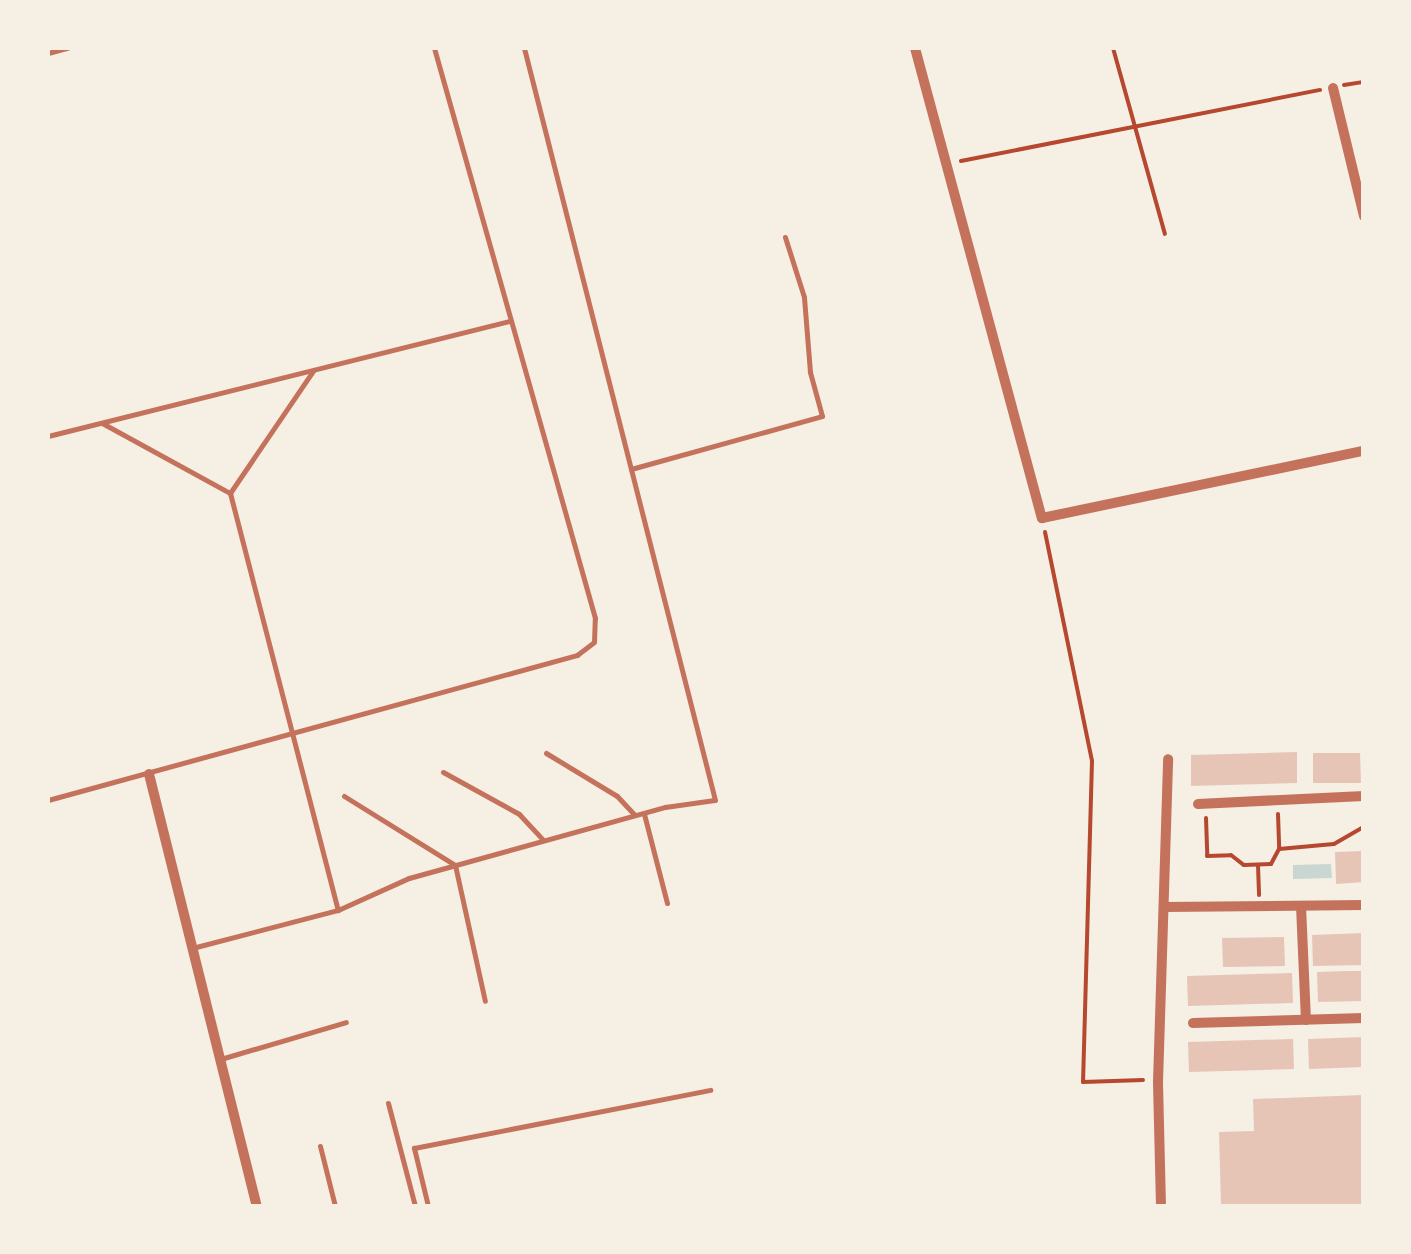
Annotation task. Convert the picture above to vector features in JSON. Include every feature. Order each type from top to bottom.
[{"type":"street","points":[[916,48],[1042,518],[1364,451]]},
{"type":"street","points":[[1333,88],[1364,216]]},
{"type":"street","points":[[1161,1206],[1158,1082],[1168,759]]},
{"type":"street","points":[[150,774],[224,1058],[257,1206]]},
{"type":"street","points":[[1202,804],[1364,796]]},
{"type":"street","points":[[1165,907],[1364,905]]},
{"type":"street","points":[[1302,906],[1306,1020]]},
{"type":"street","points":[[1193,1023],[1364,1018]]},
{"type":"lane","points":[[48,53],[67,48]]},
{"type":"lane","points":[[48,800],[576,655],[594,642],[595,618],[434,48]]},
{"type":"lane","points":[[196,947],[338,910],[456,866],[544,841],[644,813],[715,800],[524,48]]},
{"type":"lane","points":[[631,470],[822,416],[810,372],[804,296],[786,237]]},
{"type":"lane","points":[[48,436],[510,321]]},
{"type":"lane","points":[[230,493],[314,370]]},
{"type":"lane","points":[[102,423],[230,493],[338,910]]},
{"type":"lane","points":[[546,753],[618,796],[635,816]]},
{"type":"lane","points":[[443,772],[518,814],[544,841]]},
{"type":"lane","points":[[344,796],[456,866],[485,1001]]},
{"type":"lane","points":[[644,813],[666,903]]},
{"type":"lane","points":[[224,1058],[346,1022]]},
{"type":"lane","points":[[428,1206],[414,1148],[710,1090]]},
{"type":"lane","points":[[388,1103],[415,1206]]},
{"type":"lane","points":[[320,1146],[336,1206]]},
{"type":"path","points":[[1113,48],[1166,234]]},
{"type":"path","points":[[949,163],[1364,82]]},
{"type":"path","points":[[1042,518],[1092,760],[1083,1082],[1158,1082]]},
{"type":"path","points":[[1202,804],[1207,856],[1231,855],[1271,864],[1279,849],[1278,800]]},
{"type":"path","points":[[1279,849],[1334,844],[1364,827]]},
{"type":"path","points":[[1258,864],[1259,907]]},
{"type":"shaded area","points":[[1331,864],[1332,878],[1293,879],[1293,865]]},
{"type":"building","points":[[1297,752],[1297,783],[1191,786],[1191,755]]},
{"type":"building","points":[[1313,753],[1360,753],[1361,783],[1313,783]]},
{"type":"building","points":[[1364,851],[1364,882],[1336,884],[1335,852]]},
{"type":"building","points":[[1364,933],[1364,965],[1313,966],[1312,935]]},
{"type":"building","points":[[1284,937],[1285,966],[1223,967],[1222,938]]},
{"type":"building","points":[[1364,971],[1364,1001],[1318,1002],[1317,972]]},
{"type":"building","points":[[1292,973],[1293,1003],[1188,1006],[1187,976]]},
{"type":"building","points":[[1364,1037],[1364,1067],[1309,1069],[1308,1039]]},
{"type":"building","points":[[1293,1039],[1294,1069],[1189,1072],[1188,1042]]},
{"type":"building","points":[[1364,1095],[1364,1206],[1221,1206],[1219,1132],[1254,1131],[1253,1099]]}]
